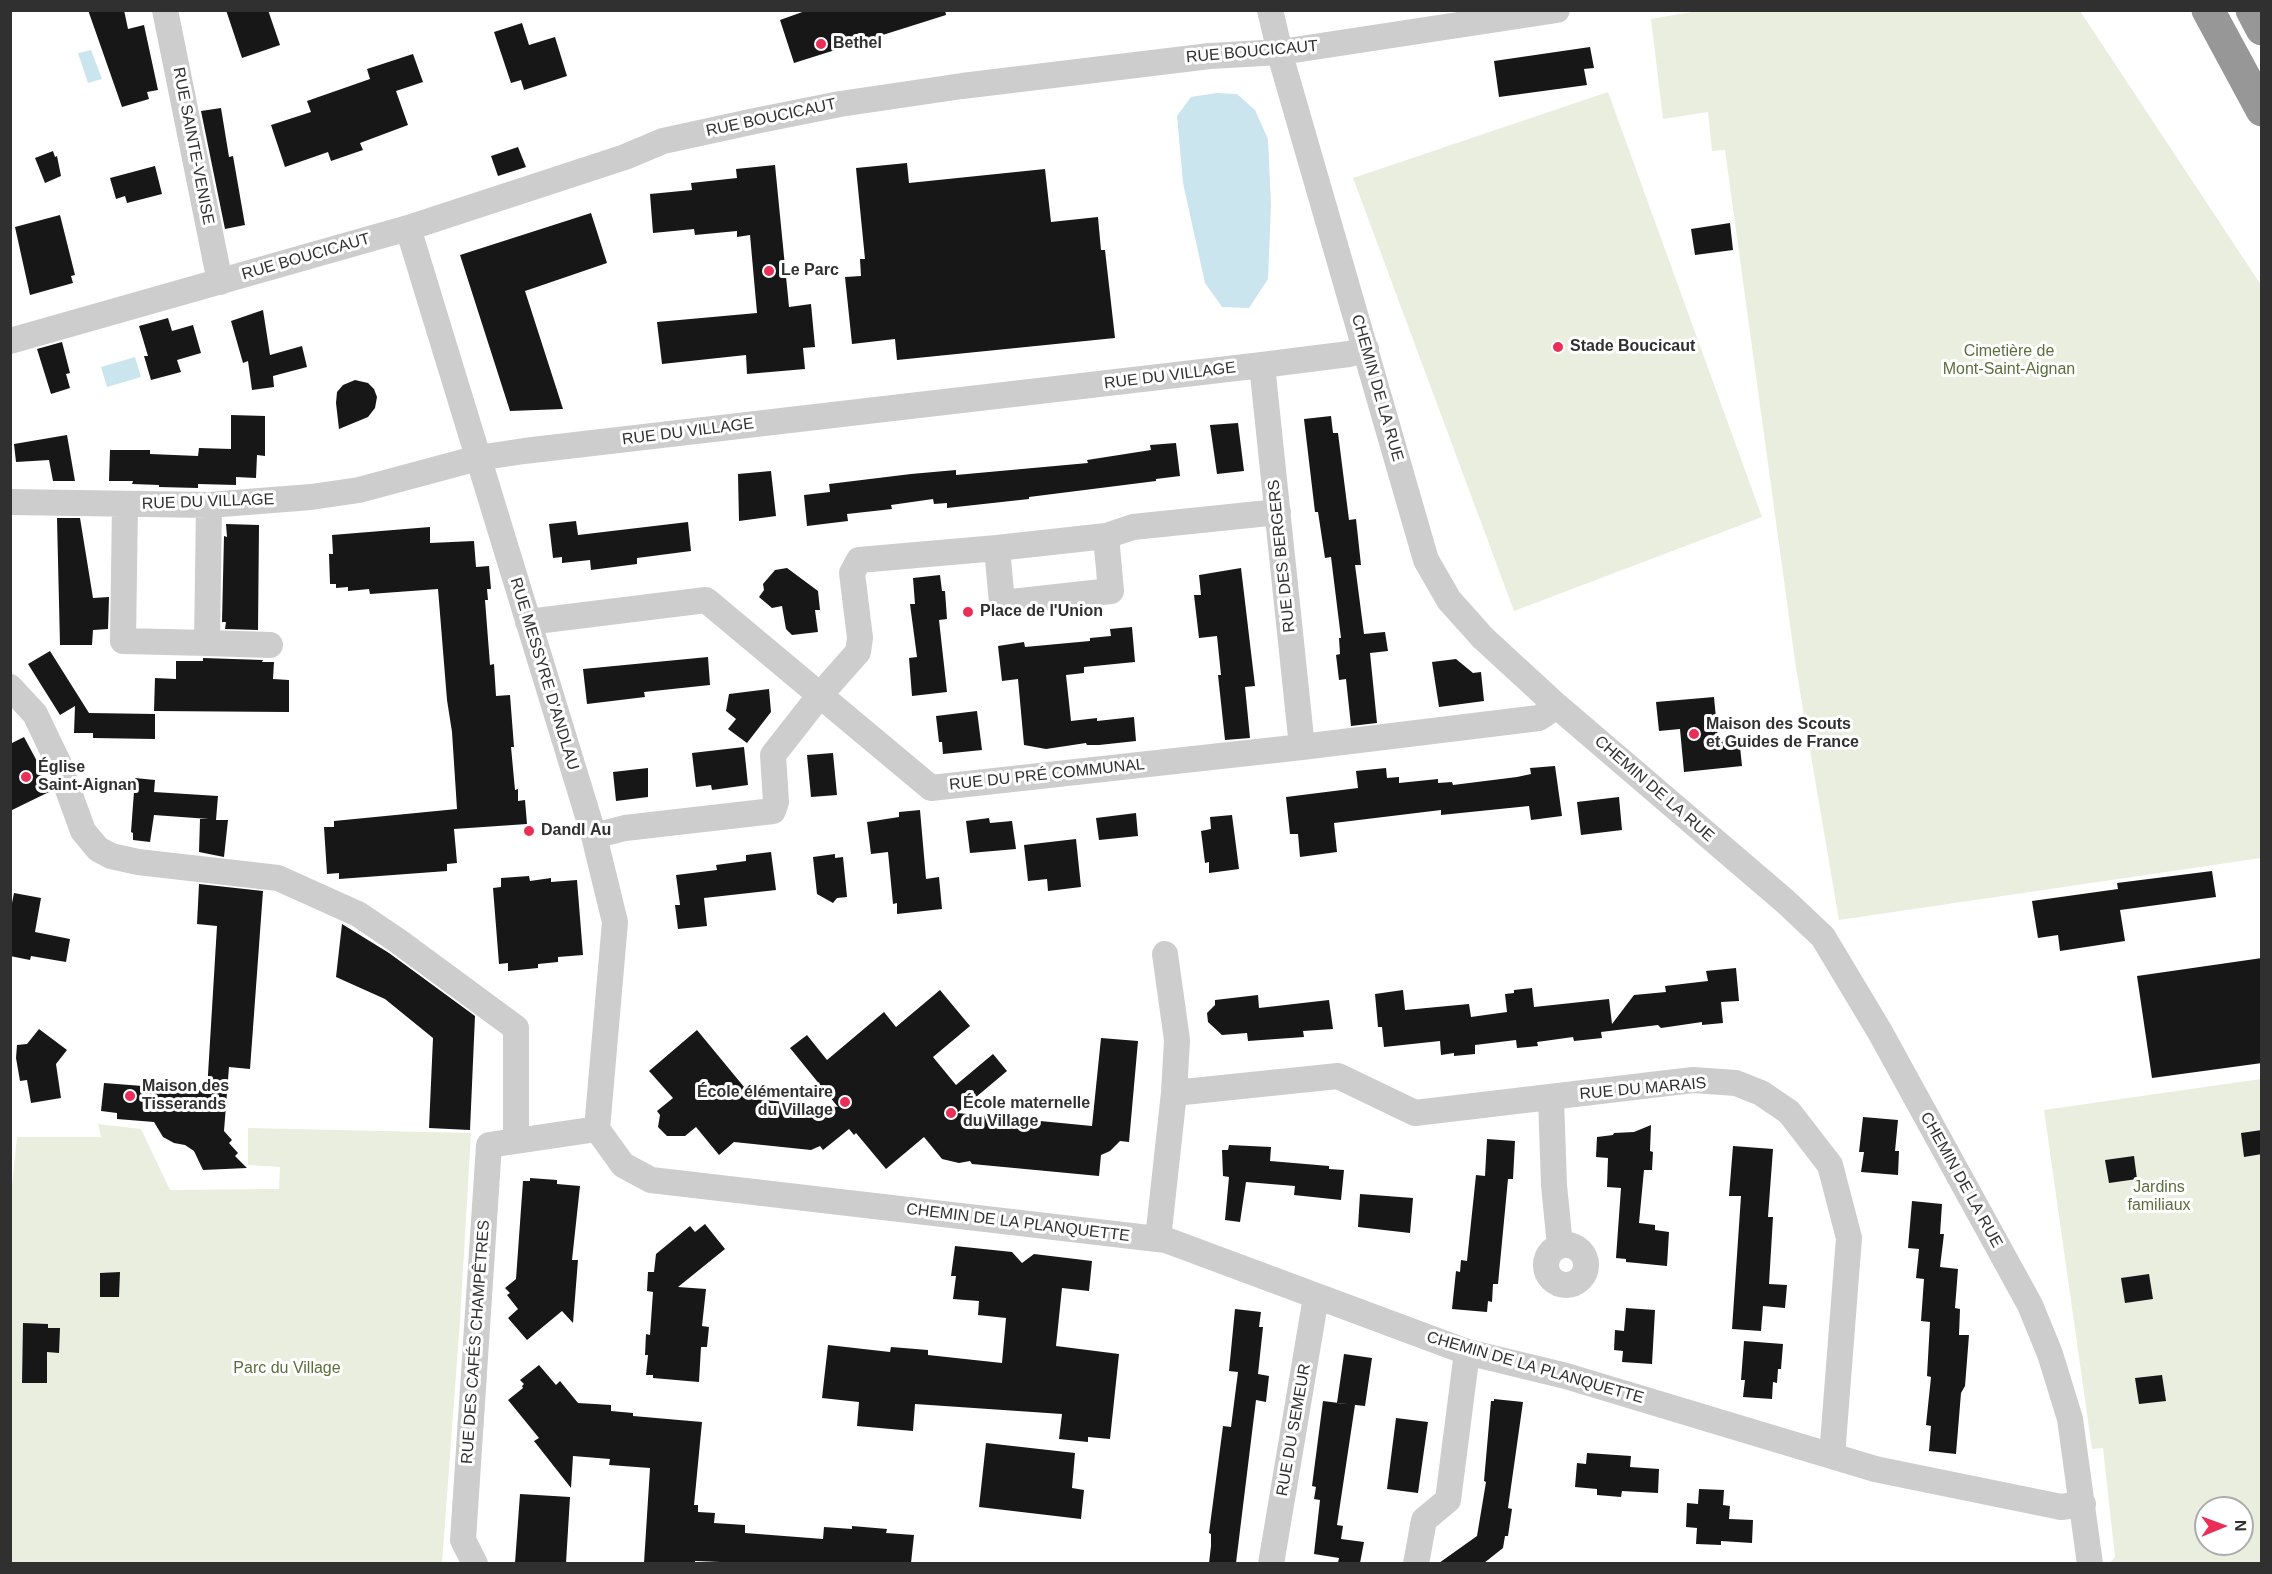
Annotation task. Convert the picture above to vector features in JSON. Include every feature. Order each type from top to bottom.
[{"type":"highway","points":[[2208,10],[2262,110]]},
{"type":"highway","points":[[2252,10],[2262,29]]},
{"type":"street","name":"RUE SAINTE-VENISE","points":[[165,10],[220,282]]},
{"type":"street","name":"CHEMIN DE LA RUE","points":[[1270,10],[1426,560],[1449,600],[1483,638],[1557,706],[1786,902],[1823,937],[1880,1032],[2030,1305],[2050,1354],[2070,1419],[2090,1563]]},
{"type":"street","name":"RUE BOUCICAUT","points":[[10,341],[408,228],[625,157],[663,141],[814,109],[962,86],[1210,56],[1281,52],[1557,10]]},
{"type":"street","name":"RUE MESSYRE D'ANDLAU","points":[[408,228],[594,836],[615,922],[597,1129]]},
{"type":"street","name":"RUE DU VILLAGE","points":[[10,502],[208,505],[311,496],[359,490],[478,458],[524,451],[1262,365],[1349,354],[1366,349]]},
{"type":"street","name":"RUE DES BERGERS","points":[[1262,365],[1302,747]]},
{"type":"street","points":[[125,504],[123,641],[270,645]]},
{"type":"street","points":[[207,644],[208,505]]},
{"type":"street","points":[[594,836],[626,828],[773,811],[776,802],[773,756],[820,695],[858,652],[860,638],[852,573],[859,560],[1106,536],[1133,527],[1278,513]]},
{"type":"street","points":[[997,548],[1002,603],[1112,591],[1106,536]]},
{"type":"street","name":"RUE DU PRÉ COMMUNAL","points":[[528,622],[706,600],[931,788],[1539,718],[1557,706]]},
{"type":"street","points":[[10,687],[35,714],[58,762],[83,831],[98,849],[111,856],[138,862],[278,878],[358,914],[516,1028],[516,1141],[597,1129]]},
{"type":"street","points":[[1158,1239],[1174,1093],[1177,1040],[1165,954]]},
{"type":"street","name":"RUE DU MARAIS","points":[[1174,1093],[1338,1076],[1415,1113],[1693,1080],[1736,1083],[1761,1093],[1789,1112],[1830,1165],[1849,1238],[1832,1456]]},
{"type":"street","points":[[1551,1098],[1554,1185],[1560,1246]]},
{"type":"street","name":"CHEMIN DE LA PLANQUETTE","points":[[597,1129],[623,1165],[651,1180],[1166,1240],[1467,1352],[1566,1376],[1875,1470],[2061,1507],[2083,1504]]},
{"type":"street","name":"RUE DES CAFÉS CHAMPÊTRES","points":[[475,1563],[463,1540],[489,1145],[516,1141]]},
{"type":"street","name":"RUE DU SEMEUR","points":[[1271,1563],[1316,1297]]},
{"type":"street","points":[[1416,1563],[1424,1520],[1448,1500],[1467,1352]]},
{"type":"green space","name":"Cimetière de Mont-Saint-Aignan","points":[[1703,10],[2080,11],[2261,285],[2261,858],[1839,920],[1796,668],[1725,150],[1712,151],[1708,112],[1663,119],[1651,19]]},
{"type":"green space","name":"Stade Boucicaut","points":[[1608,92],[1762,517],[1514,611],[1353,178]]},
{"type":"green space","name":"Jardins familiaux","points":[[2261,1079],[2261,1563],[2110,1563],[2115,1557],[2103,1448],[2092,1449],[2044,1110]]},
{"type":"green space","name":"Parc du Village","points":[[98,1124],[141,1129],[170,1190],[279,1189],[280,1167],[248,1165],[248,1128],[471,1133],[442,1563],[11,1564],[10,1205],[17,1137],[101,1137]]},
{"type":"water","points":[[91,50],[102,79],[88,83],[78,53]]},
{"type":"water","points":[[1216,93],[1237,94],[1255,110],[1268,139],[1271,205],[1268,279],[1249,308],[1222,307],[1205,283],[1183,183],[1177,116],[1191,97]]},
{"type":"water","points":[[135,357],[141,377],[107,387],[101,367]]},
{"type":"building","points":[[88,10],[124,10],[128,29],[144,25],[158,90],[147,92],[149,99],[122,107]]},
{"type":"building","points":[[226,10],[268,10],[280,45],[242,58]]},
{"type":"building","name":"Bethel","points":[[808,10],[945,10],[946,15],[794,63],[780,20]]},
{"type":"building","points":[[522,23],[529,45],[555,37],[567,76],[524,90],[521,80],[511,83],[494,32]]},
{"type":"building","points":[[1590,47],[1594,68],[1584,69],[1587,85],[1499,97],[1494,61]]},
{"type":"building","points":[[413,54],[423,82],[396,91],[408,125],[360,143],[363,150],[331,161],[328,152],[285,167],[271,125],[311,112],[307,101],[370,79],[367,69]]},
{"type":"building","points":[[221,108],[229,157],[233,156],[245,225],[225,229],[201,111]]},
{"type":"building","points":[[518,147],[526,167],[498,176],[491,156]]},
{"type":"building","points":[[53,151],[55,157],[57,156],[61,176],[45,183],[35,158]]},
{"type":"building","points":[[907,163],[909,183],[1045,169],[1051,222],[1098,217],[1101,250],[1105,250],[1115,338],[897,360],[895,339],[852,344],[845,277],[861,276],[860,259],[865,259],[856,168]]},
{"type":"building","name":"Le Parc","points":[[775,165],[789,307],[811,304],[815,347],[803,348],[805,369],[747,374],[746,355],[662,364],[657,322],[757,313],[750,235],[737,237],[737,231],[695,235],[694,229],[653,233],[650,194],[692,190],[691,183],[737,178],[736,169]]},
{"type":"building","points":[[155,166],[162,194],[127,203],[125,196],[116,199],[110,178]]},
{"type":"building","points":[[591,213],[607,263],[525,291],[563,409],[510,411],[460,255]]},
{"type":"building","points":[[60,215],[75,275],[71,276],[73,283],[30,295],[15,227]]},
{"type":"building","points":[[1730,223],[1733,250],[1695,255],[1691,229]]},
{"type":"building","points":[[263,310],[270,355],[302,346],[307,367],[273,376],[274,387],[252,390],[248,361],[243,363],[231,321]]},
{"type":"building","points":[[168,318],[172,331],[193,325],[201,353],[177,360],[181,372],[151,380],[144,356],[148,356],[139,326]]},
{"type":"building","points":[[62,342],[70,373],[66,374],[70,388],[51,394],[37,349]]},
{"type":"building","points":[[355,380],[368,383],[374,389],[377,397],[375,408],[368,417],[339,429],[337,392],[343,385]]},
{"type":"building","points":[[231,415],[265,416],[265,456],[257,455],[256,478],[236,477],[236,485],[198,484],[198,488],[159,487],[159,485],[132,484],[133,481],[109,481],[110,450],[150,450],[150,454],[198,456],[199,448],[231,449]]},
{"type":"building","points":[[1331,416],[1333,433],[1338,433],[1349,520],[1356,519],[1361,565],[1355,565],[1364,634],[1385,632],[1388,651],[1370,653],[1377,723],[1351,726],[1346,679],[1339,680],[1336,655],[1340,654],[1339,638],[1341,638],[1331,557],[1325,558],[1318,512],[1315,512],[1304,419]]},
{"type":"building","points":[[1238,423],[1244,471],[1217,474],[1210,425]]},
{"type":"building","points":[[67,435],[75,481],[53,481],[49,460],[16,462],[14,444]]},
{"type":"building","points":[[1176,443],[1180,476],[1029,497],[1029,499],[947,508],[947,503],[934,504],[933,499],[891,505],[892,509],[847,514],[848,521],[807,526],[804,495],[830,492],[829,484],[956,470],[956,475],[1088,463],[1087,460],[1151,450],[1150,445]]},
{"type":"building","points":[[771,471],[776,516],[739,521],[738,474]]},
{"type":"building","points":[[57,518],[80,518],[93,598],[109,597],[108,629],[93,630],[92,645],[60,645]]},
{"type":"building","points":[[576,521],[578,535],[688,522],[691,551],[637,558],[637,564],[591,570],[590,560],[562,563],[562,557],[553,558],[549,524]]},
{"type":"building","points":[[226,524],[259,525],[258,630],[225,629],[226,622],[222,622]]},
{"type":"building","points":[[430,527],[430,543],[474,541],[476,567],[489,566],[491,589],[487,589],[488,600],[485,600],[490,665],[494,664],[496,696],[510,695],[515,790],[518,789],[518,801],[525,800],[527,824],[454,829],[457,863],[447,864],[447,871],[339,879],[339,873],[327,874],[324,827],[334,827],[334,821],[457,809],[438,589],[370,594],[369,589],[348,591],[348,587],[336,588],[336,584],[330,584],[329,554],[333,554],[332,535]]},
{"type":"building","points":[[787,568],[818,591],[820,610],[815,610],[818,632],[792,635],[786,629],[782,606],[772,608],[759,597],[764,590],[763,584],[775,570]]},
{"type":"building","points":[[1241,568],[1255,686],[1245,687],[1250,738],[1225,740],[1218,675],[1221,675],[1217,636],[1199,638],[1194,595],[1201,595],[1199,575]]},
{"type":"building","points":[[940,575],[942,591],[945,591],[947,619],[939,620],[947,692],[912,696],[909,658],[917,657],[910,604],[915,604],[913,578]]},
{"type":"building","points":[[1132,627],[1135,662],[1084,667],[1084,673],[1066,675],[1071,721],[1134,717],[1136,741],[1099,745],[1087,745],[1086,743],[1046,749],[1024,745],[1018,679],[1002,681],[998,646],[1024,642],[1025,647],[1090,641],[1090,638],[1111,636],[1110,629]]},
{"type":"building","points":[[50,651],[89,713],[155,714],[155,739],[93,738],[93,733],[74,733],[75,706],[60,715],[28,664]]},
{"type":"building","points":[[708,657],[710,685],[644,692],[645,697],[587,704],[583,669]]},
{"type":"building","points":[[203,658],[274,662],[273,679],[289,680],[289,712],[154,711],[155,678],[176,679],[176,661],[203,661]]},
{"type":"building","points":[[1456,659],[1473,673],[1481,672],[1484,701],[1439,707],[1432,662]]},
{"type":"building","points":[[769,689],[771,712],[747,743],[728,729],[736,719],[726,711],[729,694]]},
{"type":"building","name":"Maison des Scouts et Guides de France","points":[[1714,697],[1718,739],[1739,737],[1742,766],[1684,772],[1680,729],[1659,731],[1656,702]]},
{"type":"building","points":[[977,711],[982,750],[943,754],[936,716]]},
{"type":"building","name":"Église Saint-Aignan","points":[[24,737],[39,765],[38,769],[50,787],[47,789],[49,792],[10,811],[10,744]]},
{"type":"building","points":[[744,747],[748,785],[712,790],[711,785],[696,787],[692,753]]},
{"type":"building","points":[[833,753],[837,795],[811,797],[807,755]]},
{"type":"building","points":[[1555,766],[1562,816],[1531,820],[1529,806],[1441,815],[1441,810],[1334,823],[1337,852],[1300,857],[1298,834],[1290,834],[1286,797],[1358,788],[1356,771],[1386,768],[1387,778],[1399,777],[1399,783],[1438,779],[1438,783],[1452,782],[1453,785],[1517,777],[1531,774],[1530,768]]},
{"type":"building","points":[[648,768],[648,797],[616,801],[613,772]]},
{"type":"building","points":[[135,778],[155,780],[154,792],[218,796],[216,820],[228,820],[224,857],[199,852],[200,819],[209,819],[154,815],[150,842],[133,840],[131,832]]},
{"type":"building","points":[[1619,797],[1622,830],[1581,835],[1577,802]]},
{"type":"building","points":[[920,810],[926,879],[939,877],[942,909],[897,914],[897,903],[893,904],[888,852],[871,854],[867,822],[899,817],[899,812]]},
{"type":"building","points":[[1136,813],[1138,836],[1099,840],[1096,818]]},
{"type":"building","points":[[1232,815],[1239,869],[1209,873],[1209,862],[1205,863],[1201,831],[1211,829],[1210,817]]},
{"type":"building","points":[[989,818],[990,823],[1012,821],[1016,849],[970,853],[966,821]]},
{"type":"building","points":[[1076,839],[1081,887],[1048,891],[1047,879],[1028,881],[1024,845]]},
{"type":"building","points":[[771,852],[776,890],[704,898],[707,926],[678,929],[675,905],[680,905],[676,875],[717,870],[716,865],[746,861],[746,855]]},
{"type":"building","points":[[835,854],[835,858],[843,857],[847,897],[837,898],[833,903],[817,894],[813,857]]},
{"type":"building","points":[[2212,871],[2216,897],[2120,910],[2125,941],[2060,951],[2058,935],[2038,938],[2032,901],[2118,889],[2117,883]]},
{"type":"building","points":[[529,876],[530,881],[551,878],[551,882],[577,880],[583,955],[558,957],[558,962],[538,964],[538,968],[508,971],[508,963],[499,964],[493,888],[501,887],[501,878]]},
{"type":"building","points":[[199,884],[263,891],[250,1069],[229,1067],[224,1131],[232,1140],[229,1143],[238,1153],[235,1156],[247,1168],[203,1170],[194,1151],[163,1137],[154,1122],[117,1119],[117,1113],[101,1111],[104,1083],[207,1091],[217,926],[197,924]]},
{"type":"building","points":[[14,893],[41,898],[35,932],[70,939],[66,962],[31,956],[30,960],[10,956],[10,913]]},
{"type":"building","points":[[342,924],[389,953],[475,1016],[470,1130],[429,1128],[433,1038],[385,999],[336,977]]},
{"type":"building","points":[[2262,958],[2262,1063],[2152,1078],[2137,976]]},
{"type":"building","points":[[1736,968],[1739,1001],[1721,1002],[1723,1023],[1702,1025],[1702,1022],[1661,1028],[1658,1025],[1601,1032],[1602,1038],[1574,1041],[1573,1037],[1537,1042],[1538,1046],[1517,1048],[1516,1040],[1475,1045],[1475,1054],[1454,1056],[1454,1053],[1441,1055],[1440,1041],[1384,1047],[1382,1027],[1378,1027],[1375,994],[1403,990],[1405,1010],[1469,1004],[1471,1017],[1507,1012],[1505,994],[1514,993],[1514,990],[1532,988],[1534,1007],[1609,999],[1612,1024],[1634,995],[1666,992],[1665,986],[1708,981],[1706,971]]},
{"type":"building","points":[[940,990],[970,1026],[933,1057],[956,1085],[993,1054],[1007,1071],[957,1113],[1092,1126],[1101,1038],[1138,1041],[1129,1142],[1120,1141],[1110,1151],[1101,1155],[1099,1176],[972,1164],[970,1161],[959,1163],[942,1159],[924,1137],[886,1169],[856,1133],[854,1135],[849,1129],[823,1150],[820,1146],[811,1150],[734,1142],[719,1155],[696,1127],[685,1136],[667,1136],[658,1127],[660,1115],[657,1111],[673,1098],[649,1071],[697,1030],[754,1099],[838,1107],[790,1048],[807,1035],[827,1060],[884,1012],[896,1027]]},
{"type":"building","points":[[1258,995],[1259,1008],[1329,1000],[1333,1029],[1303,1031],[1304,1037],[1248,1041],[1247,1033],[1222,1035],[1208,1022],[1207,1013],[1215,1005],[1215,1000]]},
{"type":"building","points":[[39,1029],[67,1050],[56,1064],[61,1098],[31,1103],[27,1080],[20,1081],[16,1058],[17,1045],[27,1044]]},
{"type":"building","points":[[1863,1117],[1898,1120],[1895,1151],[1899,1151],[1898,1175],[1861,1172],[1864,1152],[1859,1152]]},
{"type":"building","points":[[1651,1125],[1652,1170],[1644,1170],[1639,1223],[1655,1225],[1655,1230],[1669,1232],[1667,1266],[1626,1262],[1626,1259],[1616,1258],[1621,1188],[1607,1187],[1608,1158],[1596,1157],[1597,1137],[1634,1132]]},
{"type":"building","points":[[2262,1130],[2262,1154],[2244,1157],[2241,1133]]},
{"type":"building","points":[[1487,1139],[1515,1141],[1513,1179],[1508,1179],[1498,1284],[1493,1284],[1492,1302],[1488,1301],[1487,1312],[1452,1309],[1456,1271],[1460,1272],[1461,1260],[1467,1261],[1476,1175],[1485,1176]]},
{"type":"building","points":[[1229,1145],[1271,1147],[1270,1161],[1329,1166],[1329,1169],[1344,1170],[1341,1200],[1294,1195],[1295,1186],[1246,1182],[1240,1222],[1225,1220],[1229,1177],[1223,1176],[1222,1150],[1228,1150]]},
{"type":"building","points":[[1733,1146],[1773,1149],[1768,1217],[1773,1217],[1769,1284],[1787,1285],[1785,1308],[1763,1306],[1761,1331],[1732,1329],[1741,1196],[1729,1196]]},
{"type":"building","points":[[2134,1156],[2137,1179],[2109,1183],[2105,1160]]},
{"type":"building","points":[[530,1178],[557,1180],[557,1184],[580,1186],[572,1260],[578,1260],[573,1323],[562,1311],[527,1340],[508,1318],[518,1309],[507,1295],[510,1293],[505,1288],[516,1279],[523,1181],[530,1181]]},
{"type":"building","points":[[1360,1194],[1413,1198],[1410,1233],[1358,1227]]},
{"type":"building","points":[[1912,1201],[1942,1204],[1940,1234],[1944,1234],[1940,1267],[1958,1269],[1955,1308],[1960,1309],[1959,1335],[1969,1335],[1956,1454],[1929,1451],[1931,1426],[1926,1425],[1931,1377],[1927,1376],[1930,1322],[1921,1321],[1924,1279],[1916,1278],[1919,1249],[1908,1248]]},
{"type":"building","points":[[705,1224],[725,1249],[678,1287],[706,1289],[702,1326],[709,1327],[707,1347],[701,1347],[699,1382],[653,1378],[653,1375],[646,1375],[648,1355],[645,1355],[646,1334],[650,1335],[653,1292],[647,1291],[648,1272],[654,1272],[656,1254],[690,1226],[695,1232]]},
{"type":"building","points":[[955,1246],[1012,1252],[1022,1263],[1034,1254],[1092,1261],[1089,1291],[1062,1288],[1056,1346],[1119,1354],[1110,1439],[1088,1437],[1088,1442],[1059,1439],[1062,1414],[915,1404],[913,1431],[857,1426],[859,1402],[822,1398],[828,1345],[890,1352],[891,1347],[928,1350],[928,1355],[1002,1363],[1006,1318],[978,1315],[979,1301],[953,1299],[956,1276],[951,1276]]},
{"type":"building","points":[[120,1272],[119,1297],[100,1297],[100,1273]]},
{"type":"building","points":[[2149,1274],[2153,1299],[2125,1303],[2121,1278]]},
{"type":"building","points":[[1626,1308],[1655,1310],[1652,1364],[1622,1362],[1623,1351],[1614,1350],[1615,1330],[1624,1331]]},
{"type":"building","points":[[1235,1309],[1261,1312],[1259,1327],[1263,1327],[1258,1374],[1269,1376],[1266,1402],[1256,1400],[1236,1563],[1209,1563],[1211,1534],[1209,1533],[1223,1426],[1231,1427],[1238,1372],[1229,1371]]},
{"type":"building","points":[[23,1323],[48,1324],[48,1328],[60,1328],[59,1353],[47,1352],[47,1383],[22,1383]]},
{"type":"building","points":[[1744,1341],[1783,1344],[1781,1369],[1778,1369],[1777,1383],[1773,1382],[1772,1399],[1743,1397],[1745,1380],[1741,1380]]},
{"type":"building","points":[[1344,1354],[1372,1358],[1365,1406],[1337,1403]]},
{"type":"building","points":[[539,1365],[556,1385],[560,1381],[578,1403],[611,1405],[611,1411],[633,1413],[633,1416],[702,1422],[694,1505],[698,1505],[698,1512],[715,1513],[714,1523],[745,1525],[745,1533],[823,1539],[824,1527],[852,1529],[852,1526],[887,1529],[886,1533],[914,1535],[911,1563],[695,1561],[695,1563],[644,1563],[650,1468],[609,1465],[610,1459],[573,1456],[571,1488],[534,1441],[539,1438],[508,1400],[523,1388],[524,1384],[520,1380]]},
{"type":"building","points":[[2162,1375],[2166,1401],[2139,1404],[2135,1378]]},
{"type":"building","points":[[1494,1399],[1523,1402],[1508,1508],[1512,1509],[1508,1536],[1505,1536],[1503,1548],[1484,1563],[1439,1563],[1477,1536],[1486,1482],[1484,1481],[1491,1401]]},
{"type":"building","points":[[1323,1401],[1355,1405],[1337,1525],[1343,1526],[1341,1539],[1364,1542],[1360,1563],[1338,1563],[1339,1558],[1314,1554],[1320,1500],[1314,1499],[1316,1487],[1312,1486]]},
{"type":"building","points":[[1396,1418],[1428,1422],[1418,1493],[1387,1489]]},
{"type":"building","points":[[986,1443],[1075,1453],[1072,1488],[1084,1490],[1081,1519],[979,1507]]},
{"type":"building","points":[[1587,1453],[1631,1456],[1630,1467],[1659,1469],[1658,1493],[1622,1491],[1621,1497],[1597,1495],[1597,1489],[1575,1487],[1577,1463],[1586,1464]]},
{"type":"building","points":[[1699,1489],[1724,1490],[1723,1505],[1730,1506],[1729,1519],[1753,1520],[1752,1543],[1721,1541],[1721,1545],[1696,1544],[1697,1528],[1686,1527],[1687,1503],[1698,1504]]},
{"type":"building","points":[[520,1494],[570,1497],[566,1563],[515,1563]]},
{"type":"place","name":"Bethel","points":[[821,44]]},
{"type":"place","name":"Le Parc","points":[[769,271]]},
{"type":"place","name":"Stade Boucicaut","points":[[1558,347]]},
{"type":"place","name":"Place de l'Union","points":[[968,612]]},
{"type":"place","name":"Maison des Scouts et Guides de France","points":[[1694,734]]},
{"type":"place","name":"Église Saint-Aignan","points":[[26,777]]},
{"type":"place","name":"Dandl Au","points":[[529,831]]},
{"type":"place","name":"Maison des Tisserands","points":[[130,1096]]},
{"type":"place","name":"École élémentaire du Village","points":[[845,1102]]},
{"type":"place","name":"École maternelle du Village","points":[[951,1113]]}]
